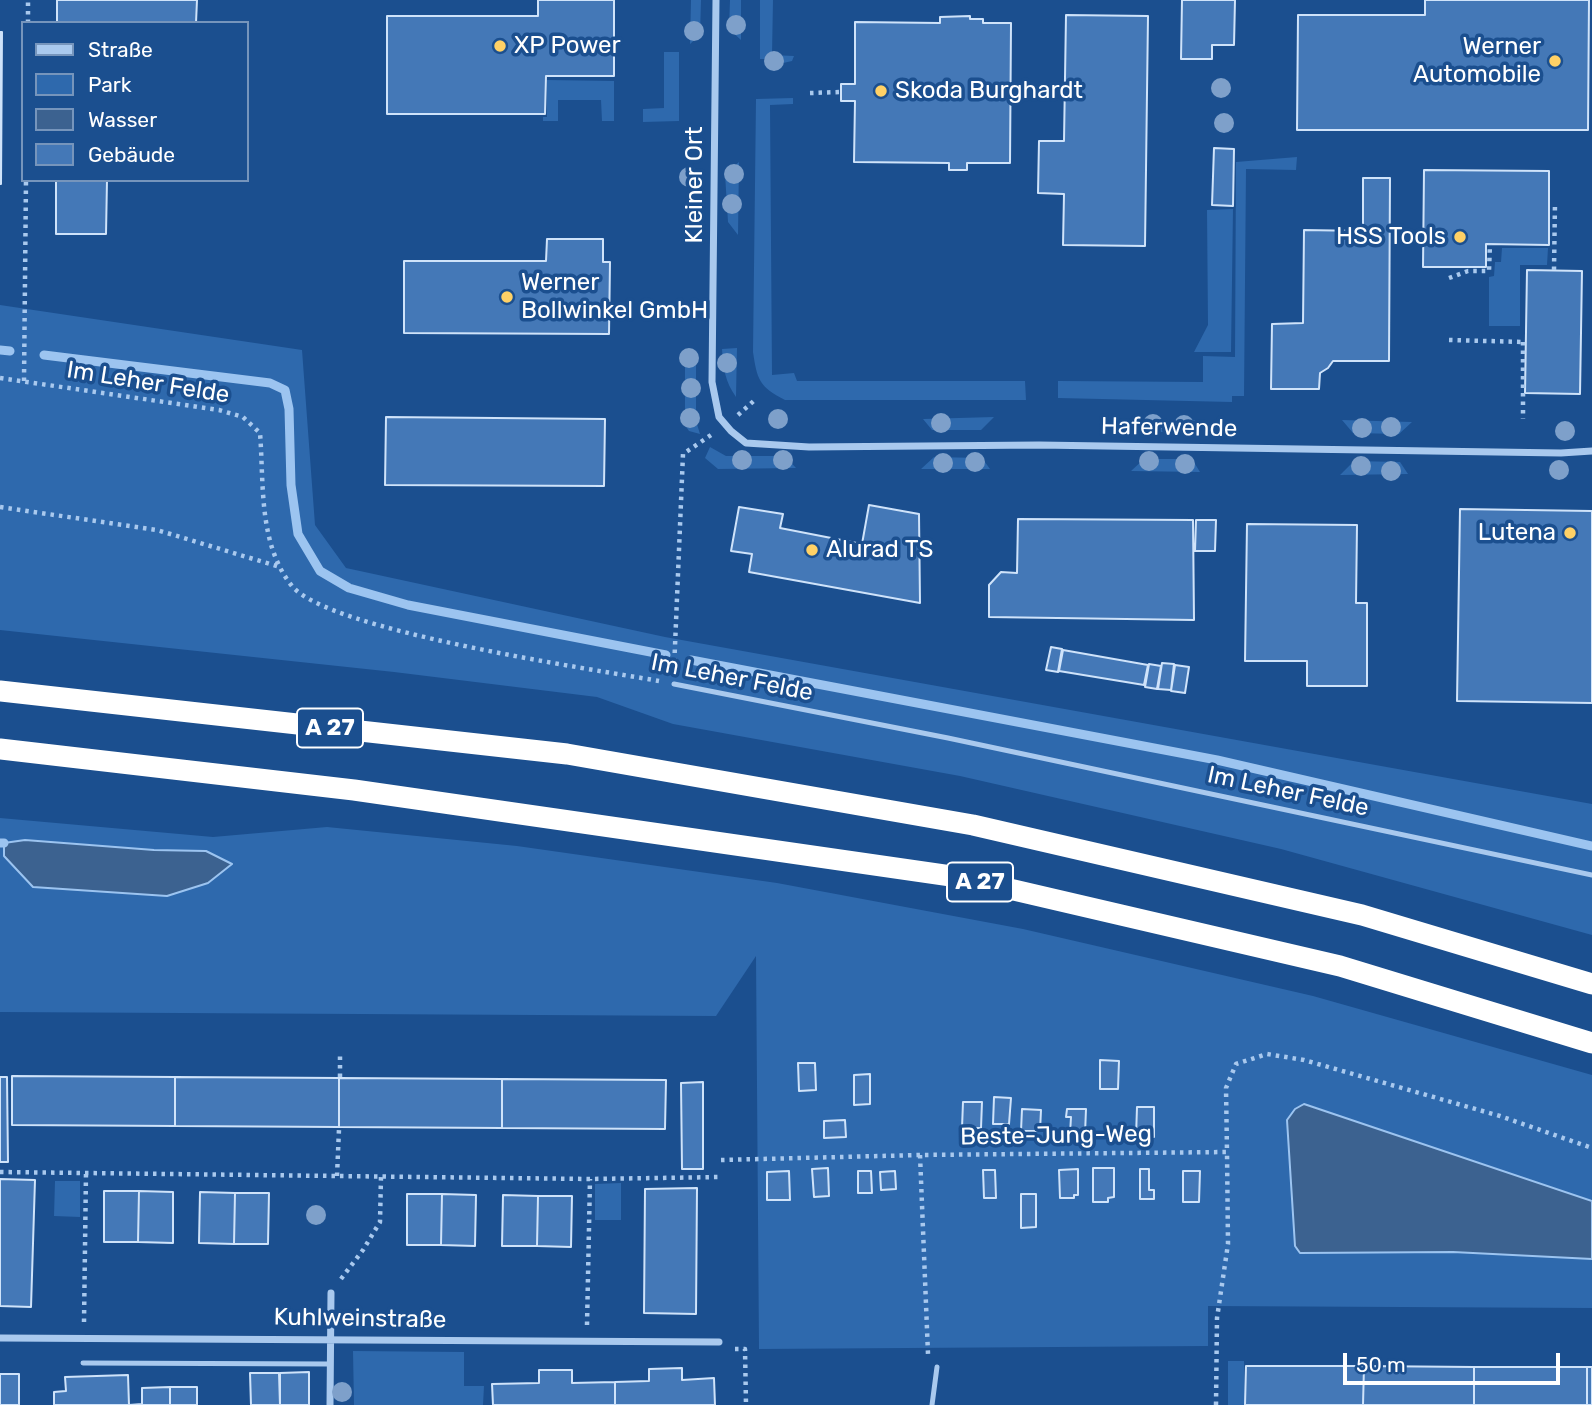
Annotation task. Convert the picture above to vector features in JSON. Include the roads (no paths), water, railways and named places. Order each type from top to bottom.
[{"type":"highway","name":"A 27","points":[[0,691],[567,754],[973,825],[1362,915],[1592,984]]},
{"type":"highway","name":"A 27","points":[[0,749],[354,790],[958,877],[1340,967],[1592,1043]]},
{"type":"street","name":"Kleiner Ort","points":[[716,0],[712,382],[719,416],[746,443]]},
{"type":"street","name":"Haferwende","points":[[746,443],[809,447],[1039,445],[1561,453],[1592,451]]},
{"type":"street","points":[[330,1405],[331,1293]]},
{"type":"street","name":"Kuhlweinstraße","points":[[0,1338],[719,1342]]},
{"type":"lane","name":"Im Leher Felde","points":[[674,684],[948,738],[1592,874]]},
{"type":"lane","points":[[83,1363],[330,1364]]},
{"type":"lane","points":[[932,1405],[937,1367]]},
{"type":"water","points":[[25,840],[154,850],[206,851],[232,864],[208,883],[167,896],[33,887],[4,856],[4,843]]},
{"type":"water","points":[[1304,1104],[1592,1201],[1592,1259],[1453,1252],[1300,1253],[1295,1246],[1287,1120],[1295,1109]]},
{"type":"waterway","points":[[0,350],[10,351]]},
{"type":"waterway","points":[[44,355],[270,383],[285,390],[289,409],[291,485],[298,534],[320,571],[349,588],[408,605],[666,655]]},
{"type":"waterway","points":[[691,660],[1217,760],[1592,846]]},
{"type":"place","name":"XP Power","points":[[500,46]]},
{"type":"place","name":"Werner Automobile","points":[[1555,61]]},
{"type":"place","name":"Skoda Burghardt","points":[[881,91]]},
{"type":"place","name":"HSS Tools","points":[[1460,237]]},
{"type":"place","name":"Werner Bollwinkel GmbH","points":[[507,297]]},
{"type":"place","name":"Lutena","points":[[1570,533]]},
{"type":"place","name":"Alurad TS","points":[[812,550]]}]
